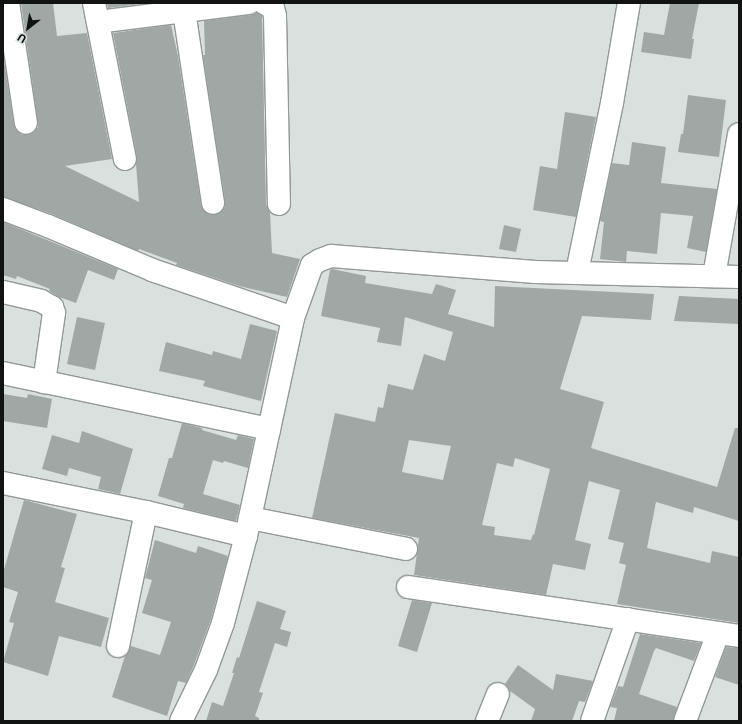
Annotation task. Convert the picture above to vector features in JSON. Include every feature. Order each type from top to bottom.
[{"type":"street","points":[[8,3],[26,123]]},
{"type":"street","points":[[124,159],[96,12],[184,11],[249,3]]},
{"type":"street","points":[[264,3],[273,8],[275,16],[280,204]]},
{"type":"street","points":[[577,272],[612,103],[629,3]]},
{"type":"street","points":[[184,11],[213,203]]},
{"type":"street","points":[[714,276],[739,134]]},
{"type":"street","points":[[3,209],[48,226],[152,270],[293,318]]},
{"type":"street","points":[[181,721],[206,670],[223,623],[248,527],[293,318],[312,265],[331,256],[535,272],[739,277]]},
{"type":"street","points":[[3,292],[41,301],[52,307],[54,312],[44,382]]},
{"type":"street","points":[[3,373],[269,429]]},
{"type":"street","points":[[3,483],[146,512],[406,549]]},
{"type":"street","points":[[118,646],[146,512]]},
{"type":"street","points":[[408,587],[739,636]]},
{"type":"street","points":[[592,721],[628,620]]},
{"type":"street","points":[[685,721],[718,633]]},
{"type":"street","points":[[487,721],[498,694]]},
{"type":"building","points":[[21,3],[53,3],[57,36],[87,33],[112,159],[65,166],[139,202],[136,164],[137,157],[113,33],[171,25],[178,56],[201,205],[204,211],[208,214],[214,215],[221,212],[225,207],[225,201],[203,55],[205,55],[204,21],[257,13],[262,16],[266,204],[270,213],[272,253],[300,259],[287,297],[239,286],[176,265],[177,263],[139,249],[138,251],[52,214],[3,197],[3,54],[16,130],[22,135],[28,135],[34,132],[38,127]]},
{"type":"building","points":[[107,3],[149,3],[108,8]]},
{"type":"building","points":[[670,3],[699,3],[692,39],[694,39],[691,59],[641,52],[644,32],[664,35]]},
{"type":"building","points":[[688,95],[726,100],[719,157],[678,152],[681,134],[683,134]]},
{"type":"building","points":[[565,112],[596,117],[576,217],[533,210],[540,166],[557,169]]},
{"type":"building","points":[[632,142],[666,147],[661,183],[717,189],[706,252],[687,248],[693,216],[661,213],[657,254],[627,251],[626,262],[600,259],[604,222],[600,221],[612,163],[629,165]]},
{"type":"building","points":[[3,222],[118,269],[114,280],[88,270],[76,303],[59,297],[49,291],[50,289],[17,276],[16,279],[3,275]]},
{"type":"building","points":[[504,225],[521,229],[516,252],[499,249]]},
{"type":"building","points":[[332,269],[366,276],[365,283],[432,294],[436,284],[456,290],[448,314],[494,327],[495,286],[654,294],[651,320],[582,316],[560,389],[604,402],[591,448],[717,487],[735,428],[739,428],[739,521],[694,507],[693,513],[656,502],[647,548],[710,563],[712,551],[739,557],[739,623],[617,604],[626,565],[619,563],[624,543],[608,539],[620,490],[589,481],[575,540],[591,544],[585,570],[553,564],[546,595],[414,575],[419,538],[312,518],[335,413],[375,422],[378,407],[383,408],[388,384],[413,390],[424,354],[445,361],[453,332],[405,317],[401,346],[377,342],[380,328],[321,316],[330,270]],"holes":[[[409,440],[451,446],[443,480],[402,472]],[[515,458],[550,469],[534,535],[533,534],[531,540],[494,535],[495,527],[482,525],[497,463],[513,467]]]},
{"type":"building","points":[[679,296],[739,299],[739,324],[674,321]]},
{"type":"building","points":[[77,317],[105,323],[95,370],[67,364]]},
{"type":"building","points":[[250,324],[277,331],[261,401],[203,386],[205,381],[159,371],[166,342],[212,355],[213,351],[241,359]]},
{"type":"building","points":[[3,394],[27,398],[28,394],[52,399],[47,428],[3,421]]},
{"type":"building","points":[[182,423],[202,428],[202,430],[236,440],[238,435],[254,439],[248,468],[224,461],[223,463],[213,460],[203,494],[240,505],[236,521],[183,508],[184,504],[158,496],[169,458],[172,458]]},
{"type":"building","points":[[82,431],[133,449],[120,494],[98,489],[101,477],[69,468],[67,476],[42,469],[52,435],[79,443]]},
{"type":"building","points":[[24,500],[77,514],[61,567],[65,568],[55,602],[109,618],[101,647],[59,636],[48,676],[3,662],[14,623],[9,622],[18,592],[3,587],[3,573]]},
{"type":"building","points":[[155,540],[196,553],[198,546],[228,556],[211,619],[194,665],[186,683],[178,681],[167,716],[112,697],[125,656],[131,646],[160,655],[171,622],[142,613],[152,580],[145,578]]},
{"type":"building","points":[[412,600],[432,603],[417,652],[398,646]]},
{"type":"building","points":[[257,601],[286,611],[280,629],[291,632],[287,647],[275,643],[259,692],[263,693],[255,716],[259,718],[259,721],[206,721],[212,702],[223,706],[234,673],[232,673],[237,657],[239,658]]},
{"type":"building","points":[[640,634],[701,643],[694,661],[656,648],[654,651],[639,694],[677,707],[673,721],[614,721],[617,708],[610,707],[618,686],[623,687]]},
{"type":"building","points":[[726,647],[739,648],[739,685],[715,677]]},
{"type":"building","points":[[518,665],[553,690],[556,674],[593,681],[585,702],[579,701],[572,721],[531,721],[535,709],[510,691],[505,684]]}]
